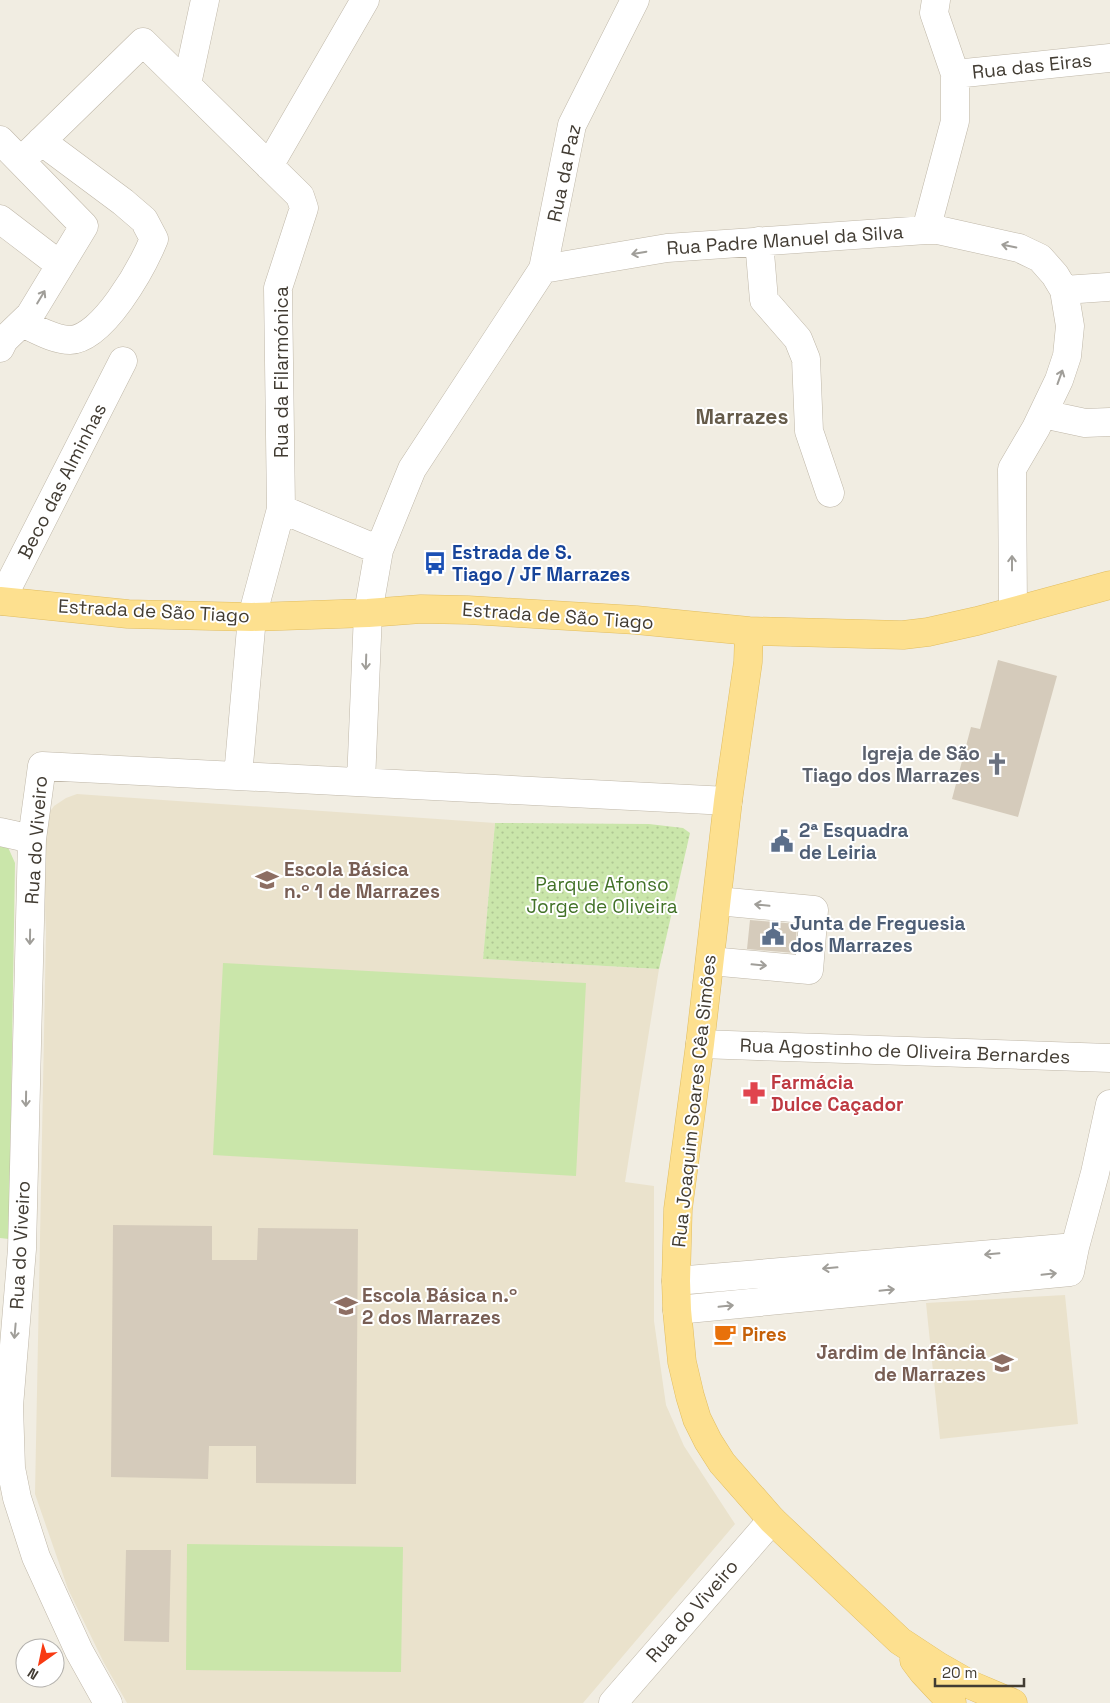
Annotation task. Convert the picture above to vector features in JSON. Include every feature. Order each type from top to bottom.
[{"type":"main road","name":"Estrada de São Tiago","points":[[1,601],[128,614],[252,617],[421,609],[468,610],[636,620],[750,631],[903,635],[928,632],[1110,585]]},
{"type":"main road","name":"Rua Joaquim Soares Cêa Simões","points":[[750,631],[748,662],[728,801],[700,1044],[678,1209],[677,1310],[682,1362],[690,1396],[697,1419],[722,1463],[772,1520],[900,1640],[938,1666],[973,1686],[1013,1703]]},
{"type":"main road","name":"Rua Joaquim Soares Cêa Simões","points":[[900,1640],[923,1672],[952,1703]]},
{"type":"street","points":[[187,84],[205,0]]},
{"type":"street","points":[[269,166],[365,0]]},
{"type":"street","name":"Rua da Paz","points":[[543,270],[572,125],[635,0]]},
{"type":"street","points":[[926,230],[955,121],[955,74],[934,12],[936,0]]},
{"type":"street","name":"Rua da Filarmónica","points":[[41,142],[143,42],[300,196],[304,208],[278,288],[281,508],[252,617],[238,776]]},
{"type":"street","name":"Rua das Eiras","points":[[955,74],[1110,58]]},
{"type":"street","points":[[0,140],[84,226],[30,315],[4,340],[0,348]]},
{"type":"street","points":[[21,161],[41,142],[123,202],[144,220],[154,239],[146,259],[120,299],[101,324],[86,336],[69,340],[51,336],[22,323]]},
{"type":"street","points":[[0,219],[60,265]]},
{"type":"street","name":"Rua Padre Manuel da Silva","points":[[543,270],[667,248],[926,230],[938,230],[1019,248],[1040,258],[1055,275],[1064,290],[1070,326],[1067,356],[1059,380],[1043,414],[1012,469],[1012,611]]},
{"type":"street","points":[[759,242],[764,300],[798,339],[806,359],[809,431],[830,493]]},
{"type":"street","points":[[361,782],[368,613],[379,550],[412,469],[543,270]]},
{"type":"street","points":[[1064,290],[1108,287]]},
{"type":"street","name":"Beco das Alminhas","points":[[1,601],[123,361]]},
{"type":"street","points":[[1043,414],[1084,424],[1110,422]]},
{"type":"street","points":[[281,508],[379,550]]},
{"type":"street","name":"Rua do Viveiro","points":[[108,1703],[79,1651],[36,1558],[6,1467],[4,1406],[22,1249],[32,839],[42,766],[238,776]]},
{"type":"street","points":[[238,776],[728,801]]},
{"type":"street","points":[[0,832],[32,839]]},
{"type":"street","points":[[710,961],[809,970],[814,910],[717,901]]},
{"type":"street","name":"Rua Agostinho de Oliveira Bernardes","points":[[700,1044],[1110,1058]]},
{"type":"street","points":[[677,1310],[1070,1272],[1110,1104]]},
{"type":"street","points":[[676,1281],[1075,1247]]},
{"type":"street","name":"Rua do Viveiro","points":[[613,1703],[772,1520]]},
{"type":"shaded area","name":"Escola Básica n.º 2 dos Marrazes","points":[[77,794],[495,823],[483,959],[659,969],[625,1182],[654,1186],[654,1321],[666,1405],[684,1446],[735,1524],[583,1703],[127,1703],[104,1663],[68,1589],[35,1494],[46,932],[42,828],[46,817],[54,806],[66,798]]},
{"type":"shaded area","name":"Jardim de Infância de Marrazes","points":[[1065,1295],[1078,1424],[940,1439],[926,1303]]},
{"type":"green space","name":"Parque Afonso Jorge de Oliveira","points":[[495,823],[649,824],[683,828],[690,833],[659,969],[483,959]]},
{"type":"green space","points":[[0,843],[7,845],[15,863],[9,1239],[0,1238]]},
{"type":"green space","points":[[223,963],[586,983],[576,1176],[213,1155]]},
{"type":"green space","points":[[187,1544],[403,1547],[401,1672],[186,1670]]},
{"type":"building","name":"Igreja de São Tiago dos Marrazes","points":[[998,660],[1057,676],[1018,817],[952,799],[971,727],[980,729]]},
{"type":"building","name":"Junta de Freguesia dos Marrazes","points":[[750,920],[797,924],[795,953],[747,949]]},
{"type":"building","points":[[113,1225],[212,1226],[212,1260],[257,1260],[258,1228],[358,1229],[356,1484],[256,1483],[256,1446],[209,1446],[208,1479],[111,1477]]},
{"type":"building","points":[[126,1550],[171,1550],[169,1642],[124,1641]]},
{"type":"place","name":"Estrada de S. Tiago / JF Marrazes","points":[[435,563]]},
{"type":"place","name":"Igreja de São Tiago dos Marrazes","points":[[997,764]]},
{"type":"place","name":"2ª Esquadra de Leiria","points":[[782,841]]},
{"type":"place","name":"Escola Básica n.º 1 de Marrazes","points":[[267,880]]},
{"type":"place","name":"Junta de Freguesia dos Marrazes","points":[[773,934]]},
{"type":"place","name":"Farmácia Dulce Caçador","points":[[754,1093]]},
{"type":"place","name":"Escola Básica n.º 2 dos Marrazes","points":[[346,1306]]},
{"type":"place","name":"Pires","points":[[725,1334]]},
{"type":"place","name":"Jardim de Infância de Marrazes","points":[[1002,1363]]},
{"type":"district","name":"Marrazes","points":[[742,416]]}]
